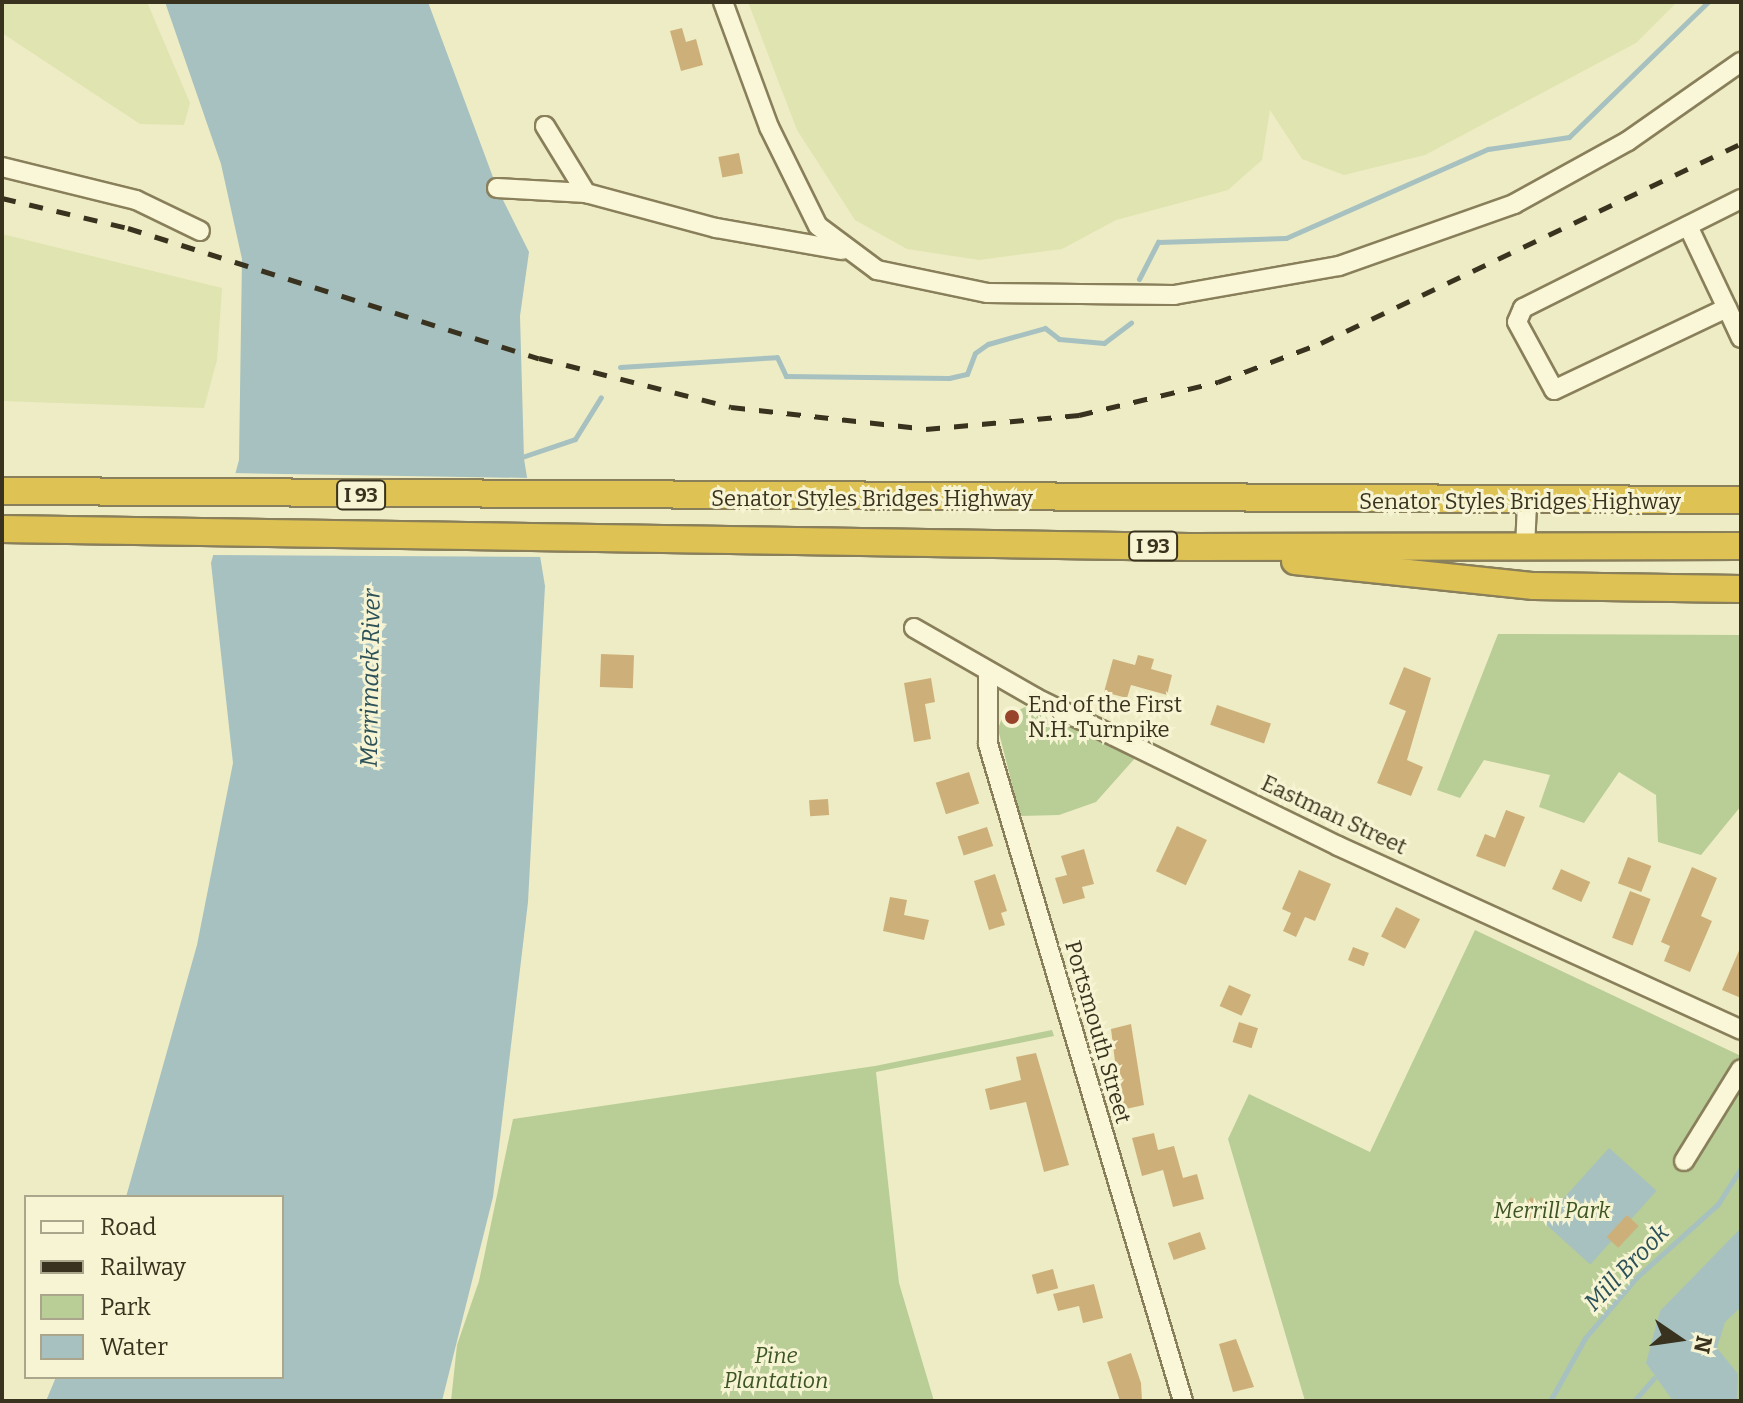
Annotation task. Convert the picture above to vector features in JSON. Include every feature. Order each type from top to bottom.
[{"type":"highway","name":"Senator Styles Bridges Highway","points":[[2,491],[1527,503],[1741,500]]},
{"type":"highway","name":"I 93","points":[[2,529],[565,533],[1189,547],[1525,549],[1741,546]]},
{"type":"highway","points":[[1189,547],[1534,586],[1741,589]]},
{"type":"street","points":[[723,2],[798,195],[846,251]]},
{"type":"street","points":[[497,188],[586,193],[716,228],[846,251],[895,277],[987,293],[1174,295],[1293,276],[1445,233],[1514,204],[1628,141],[1741,62]]},
{"type":"street","points":[[545,126],[586,193]]},
{"type":"street","points":[[2,167],[136,200],[200,231]]},
{"type":"street","points":[[1727,308],[1561,390],[1549,389],[1517,322],[1523,308],[1741,199]]},
{"type":"street","points":[[1688,226],[1741,338]]},
{"type":"street","points":[[1525,549],[1527,503]]},
{"type":"street","name":"Eastman Street","points":[[914,628],[988,673],[1338,846],[1741,1030]]},
{"type":"street","name":"Portsmouth Street","points":[[988,673],[988,744],[1183,1401]]},
{"type":"street","points":[[1684,1161],[1741,1069]]},
{"type":"green space","points":[[2,2],[147,2],[190,103],[184,125],[140,124],[2,33]]},
{"type":"green space","points":[[748,2],[1677,2],[1636,43],[1425,155],[1344,175],[1302,159],[1270,110],[1262,160],[1228,190],[1116,220],[1062,249],[979,260],[907,249],[855,220],[797,130]]},
{"type":"green space","points":[[2,234],[222,288],[217,360],[204,408],[2,401]]},
{"type":"green space","points":[[1498,634],[1741,635],[1741,806],[1701,855],[1658,842],[1656,795],[1619,772],[1584,823],[1539,807],[1550,775],[1484,760],[1460,798],[1437,790]]},
{"type":"green space","points":[[1025,707],[1047,713],[1136,757],[1096,802],[1059,815],[1020,816],[998,729],[1002,718]]},
{"type":"green space","name":"Merrill Park","points":[[1475,930],[1741,1056],[1741,1401],[1305,1401],[1228,1139],[1249,1094],[1370,1152]]},
{"type":"green space","name":"Pine Plantation","points":[[1052,1030],[1054,1036],[876,1072],[899,1283],[934,1401],[451,1401],[457,1345],[479,1281],[513,1119],[875,1066]]},
{"type":"water","name":"Merrimack River","points":[[165,2],[428,2],[497,188],[529,252],[520,316],[524,459],[545,586],[528,902],[493,1197],[442,1401],[46,1401],[55,1379],[284,1379],[284,1195],[127,1195],[197,945],[233,763],[211,563],[239,460],[242,259],[221,164]]},
{"type":"water","points":[[1609,1148],[1657,1191],[1590,1264],[1543,1222]]},
{"type":"water","points":[[1741,1228],[1741,1307],[1725,1322],[1717,1348],[1738,1374],[1737,1401],[1673,1401],[1646,1363],[1660,1311]]},
{"type":"pier","points":[[231,473],[531,478],[545,557],[210,555]]},
{"type":"building","points":[[682,28],[686,42],[696,39],[703,65],[681,71],[670,31]]},
{"type":"building","points":[[739,153],[743,174],[722,178],[718,157]]},
{"type":"building","points":[[601,654],[634,655],[633,688],[600,687]]},
{"type":"building","points":[[1138,655],[1154,659],[1151,669],[1172,675],[1167,695],[1131,685],[1127,698],[1104,692],[1113,659],[1135,665]]},
{"type":"building","points":[[1404,667],[1431,678],[1407,760],[1423,767],[1411,796],[1377,783],[1406,711],[1389,704]]},
{"type":"building","points":[[931,678],[935,702],[925,704],[931,739],[914,742],[904,683]]},
{"type":"building","points":[[1217,705],[1271,724],[1264,743],[1210,725]]},
{"type":"building","points":[[969,772],[979,803],[946,814],[936,783]]},
{"type":"building","points":[[828,799],[829,815],[810,816],[809,800]]},
{"type":"building","points":[[1506,810],[1525,817],[1505,867],[1476,856],[1485,834],[1495,838]]},
{"type":"building","points":[[1177,826],[1207,840],[1186,885],[1156,871]]},
{"type":"building","points":[[987,827],[993,846],[964,856],[958,837]]},
{"type":"building","points":[[1084,849],[1094,884],[1082,887],[1085,898],[1063,904],[1055,878],[1067,875],[1061,856]]},
{"type":"building","points":[[1628,857],[1651,866],[1641,892],[1618,883]]},
{"type":"building","points":[[1692,867],[1717,878],[1701,916],[1712,921],[1690,972],[1664,961],[1670,946],[1661,942]]},
{"type":"building","points":[[1561,869],[1590,882],[1581,902],[1552,889]]},
{"type":"building","points":[[1299,870],[1331,884],[1315,921],[1305,917],[1296,937],[1283,931],[1291,913],[1282,909]]},
{"type":"building","points":[[995,874],[1007,911],[1001,913],[1005,925],[989,930],[974,881]]},
{"type":"building","points":[[1630,891],[1651,899],[1633,946],[1612,938]]},
{"type":"building","points":[[890,897],[907,900],[904,915],[929,920],[924,940],[883,931]]},
{"type":"building","points":[[1396,907],[1420,919],[1405,949],[1381,936]]},
{"type":"building","points":[[1741,946],[1741,998],[1722,990]]},
{"type":"building","points":[[1353,947],[1369,953],[1364,966],[1348,960]]},
{"type":"building","points":[[1229,985],[1251,995],[1242,1016],[1220,1006]]},
{"type":"building","points":[[1239,1022],[1258,1028],[1252,1048],[1233,1042]]},
{"type":"building","points":[[1131,1024],[1144,1105],[1121,1110],[1111,1029]]},
{"type":"building","points":[[1036,1053],[1069,1165],[1044,1172],[1026,1102],[990,1110],[985,1089],[1021,1080],[1016,1057]]},
{"type":"building","points":[[1154,1133],[1158,1150],[1174,1146],[1183,1178],[1197,1174],[1204,1199],[1173,1207],[1163,1170],[1142,1176],[1132,1138]]},
{"type":"building","points":[[1531,1197],[1543,1206],[1532,1220],[1520,1211]]},
{"type":"building","points":[[1627,1215],[1639,1226],[1618,1248],[1607,1237]]},
{"type":"building","points":[[1200,1232],[1206,1249],[1174,1260],[1168,1243]]},
{"type":"building","points":[[1053,1269],[1058,1288],[1037,1294],[1032,1275]]},
{"type":"building","points":[[1094,1284],[1103,1318],[1083,1323],[1079,1306],[1058,1311],[1053,1294]]},
{"type":"building","points":[[1236,1339],[1254,1387],[1233,1392],[1219,1344]]},
{"type":"building","points":[[1131,1353],[1141,1383],[1142,1401],[1120,1401],[1107,1362]]},
{"type":"waterway","points":[[1139,279],[1158,242],[1286,238],[1488,149],[1569,137],[1708,2]]},
{"type":"waterway","points":[[620,367],[777,357],[786,376],[949,378],[967,374],[975,353],[988,344],[1045,328],[1059,339],[1104,343],[1131,323]]},
{"type":"waterway","points":[[519,458],[575,439],[601,397]]},
{"type":"waterway","name":"Mill Brook","points":[[1550,1401],[1585,1338],[1637,1277],[1718,1204],[1741,1168]]},
{"type":"waterway","points":[[1634,1401],[1654,1378]]},
{"type":"railway","points":[[2,198],[128,228],[539,358],[731,407],[926,429],[1079,415],[1218,382],[1321,343],[1741,144]]},
{"type":"place","name":"End of the First N.H. Turnpike","points":[[1012,717]]}]
